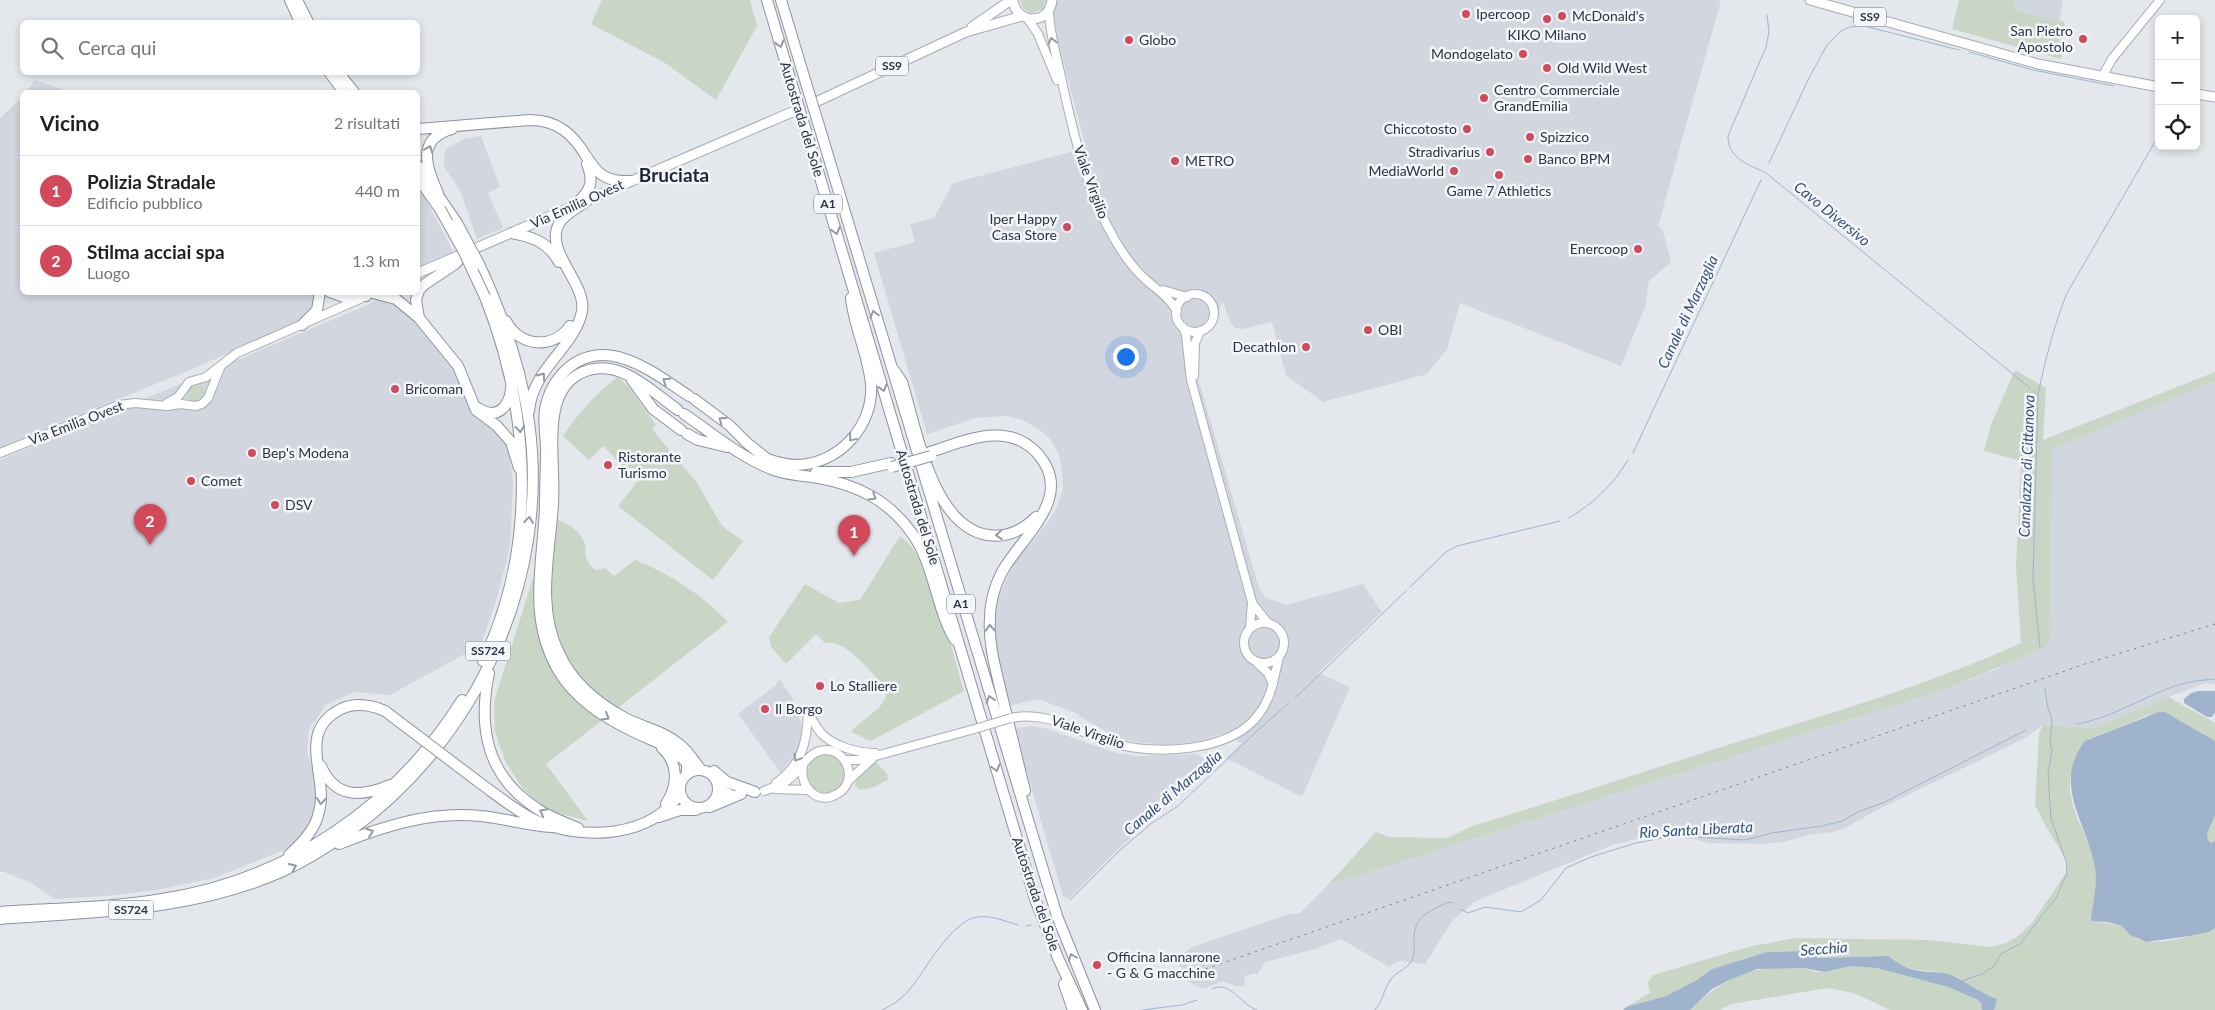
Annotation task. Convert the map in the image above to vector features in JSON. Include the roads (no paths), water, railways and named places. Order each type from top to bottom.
[{"type":"highway","points":[[290,0],[299,20]]},
{"type":"highway","points":[[297,0],[307,20]]},
{"type":"highway","name":"Autostrada del Sole","points":[[767,0],[1035,899],[1058,958],[1082,1010]]},
{"type":"highway","name":"Autostrada del Sole","points":[[781,0],[1057,916],[1095,1010]]},
{"type":"highway","points":[[326,75],[332,90]]},
{"type":"highway","points":[[331,75],[342,90]]},
{"type":"highway","points":[[340,75],[352,90]]},
{"type":"highway","points":[[340,75],[356,90]]},
{"type":"highway","points":[[420,129],[530,120],[543,121],[565,130],[574,138],[594,168],[603,176],[614,180],[630,181]]},
{"type":"highway","points":[[438,193],[427,166],[429,148],[434,139],[444,131],[465,126]]},
{"type":"highway","points":[[572,208],[588,192],[592,185],[590,172],[582,149]]},
{"type":"highway","name":"SS724","points":[[0,919],[145,909],[181,903],[239,888],[280,873],[324,850],[390,799],[424,765],[473,697],[492,658],[512,608],[527,542],[532,483],[529,422],[516,364],[490,296],[463,250],[438,193],[420,169]]},
{"type":"highway","name":"SS724","points":[[420,180],[443,207]]},
{"type":"highway","points":[[529,422],[531,398],[537,382],[575,329],[581,316],[583,306],[581,296],[562,258],[556,235],[560,221],[587,201]]},
{"type":"highway","points":[[490,296],[500,306],[512,331],[524,340],[532,342],[543,342],[557,338],[567,331],[575,316],[576,297],[556,256],[540,240],[512,232]]},
{"type":"highway","points":[[420,289],[455,264],[465,253]]},
{"type":"highway","points":[[766,459],[795,465],[824,460],[851,440],[864,420],[871,397],[870,382],[867,359],[852,310],[849,274]]},
{"type":"highway","points":[[302,325],[317,310],[320,295]]},
{"type":"highway","points":[[338,295],[344,297],[362,295]]},
{"type":"highway","points":[[377,295],[396,298],[419,318],[458,366],[476,410],[497,426],[511,442],[522,481]]},
{"type":"highway","points":[[418,295],[416,300],[419,318]]},
{"type":"highway","name":"SS724","points":[[0,912],[163,899],[234,881],[283,861],[301,853],[340,830],[398,782],[452,717],[493,640],[510,589],[518,552],[522,481],[520,422],[490,296]]},
{"type":"highway","points":[[688,774],[687,763],[674,750],[634,732],[601,714],[576,694],[558,671],[543,633],[539,616],[538,592],[545,509],[546,408],[554,384],[562,374],[578,362],[602,355],[616,356],[642,366],[692,398],[729,425],[747,443],[775,465],[789,469],[831,473],[862,471],[892,465]]},
{"type":"highway","points":[[810,477],[851,477],[892,465],[930,454],[992,439],[1016,442],[1033,455],[1042,468],[1046,486],[1043,507],[1037,516],[1024,528],[1004,535],[991,536],[978,532],[957,519],[941,499],[933,483],[902,382],[888,360]]},
{"type":"highway","points":[[759,791],[726,782],[710,767],[666,735],[625,718],[588,694],[567,668],[558,652],[548,617],[545,595],[553,501],[553,423],[558,398],[570,380],[593,368],[612,368],[629,376],[733,448],[774,470],[837,482],[860,490],[891,509],[905,524],[922,551],[948,628],[963,654]]},
{"type":"highway","points":[[629,376],[654,410],[684,432],[698,440],[733,448]]},
{"type":"highway","points":[[471,400],[486,412],[495,413],[500,411],[509,400],[511,380]]},
{"type":"highway","points":[[930,454],[980,437],[992,435],[1011,437],[1022,442],[1035,452],[1045,466],[1049,478],[1050,491],[1047,507],[1039,522],[1003,569],[996,586],[990,616],[993,658],[1028,804],[1036,846]]},
{"type":"highway","points":[[492,658],[484,703],[484,729],[491,755],[521,798],[548,815],[588,832]]},
{"type":"highway","points":[[283,861],[310,833],[319,814],[322,791],[316,753],[317,735],[329,718],[347,706],[363,705],[386,711],[480,783],[536,820],[552,827]]},
{"type":"highway","points":[[654,740],[670,755],[675,774],[671,796],[656,817]]},
{"type":"highway","points":[[316,753],[324,772],[335,785],[351,793],[370,793],[398,782]]},
{"type":"highway","points":[[324,850],[396,823],[439,816],[478,816],[515,820],[536,826],[588,832],[626,830],[678,805],[688,804],[696,807],[705,806],[712,802],[717,791],[713,776],[701,770],[689,753]]},
{"type":"highway","points":[[656,817],[675,801],[680,793],[681,782],[688,774],[701,770]]},
{"type":"highway","points":[[680,793],[688,804]]},
{"type":"highway","points":[[656,817],[680,810],[703,810],[738,794]]},
{"type":"highway","points":[[1058,958],[1073,1010]]},
{"type":"main road","name":"SS9","points":[[818,100],[966,32],[1012,0],[1015,8],[1025,18]]},
{"type":"main road","name":"SS9","points":[[1810,0],[2038,64],[2155,86]]},
{"type":"main road","points":[[1048,12],[1053,1]]},
{"type":"main road","name":"SS9","points":[[966,32],[1025,18],[1040,18],[1048,12]]},
{"type":"main road","points":[[2200,95],[2215,97]]},
{"type":"main road","name":"Via Emilia Ovest","points":[[420,272],[792,112]]},
{"type":"street","points":[[2102,77],[2112,59],[2160,0]]},
{"type":"street","name":"Viale Virgilio","points":[[1048,12],[1050,29],[1071,122],[1084,169],[1101,214],[1124,254],[1140,275],[1170,299],[1177,311]]},
{"type":"street","name":"Viale Virgilio","points":[[1025,18],[1038,34],[1052,66],[1071,122]]},
{"type":"street","name":"Viale Virgilio","points":[[1154,286],[1187,297]]},
{"type":"street","points":[[220,368],[206,401],[196,406],[189,404],[184,398],[183,390],[188,382],[206,377],[237,353],[369,295]]},
{"type":"street","points":[[1183,327],[1191,332],[1200,332],[1208,328],[1212,322],[1213,308],[1209,300],[1201,296],[1187,297],[1180,303],[1177,311],[1178,320],[1183,327],[1194,390],[1252,602],[1250,628]]},
{"type":"street","points":[[1194,390],[1194,350],[1200,332]]},
{"type":"street","points":[[198,380],[206,385],[209,394]]},
{"type":"street","name":"Via Emilia Ovest","points":[[155,405],[166,404],[176,399],[183,390]]},
{"type":"street","name":"Via Emilia Ovest","points":[[0,453],[119,404],[189,404]]},
{"type":"street","points":[[1252,602],[1268,623]]},
{"type":"street","points":[[1256,662],[1266,664],[1279,657],[1284,645],[1283,637],[1276,626],[1268,623],[1258,623],[1245,634],[1243,645],[1248,656],[1268,673],[1273,684]]},
{"type":"street","name":"Viale Virgilio","points":[[845,760],[858,760],[1011,718],[1030,716],[1046,718],[1113,744],[1141,749],[1165,750],[1220,741],[1237,734],[1259,715],[1270,696],[1279,657]]},
{"type":"street","points":[[759,791],[787,773],[804,746],[807,736],[808,713],[820,732],[827,738],[858,752],[881,754]]},
{"type":"street","points":[[759,791],[790,779],[809,757],[820,751],[832,751],[845,760],[849,774],[848,781],[841,792],[831,797],[816,796],[808,790],[802,778],[803,766]]},
{"type":"street","name":"Viale Virgilio","points":[[848,781],[865,764],[881,754]]},
{"type":"street","points":[[717,791],[738,794],[790,788],[808,790]]},
{"type":"water","points":[[2215,691],[2215,712],[2212,717],[2207,717],[2184,703],[2184,699],[2191,693]]},
{"type":"water","points":[[2159,712],[2165,712],[2215,741],[2215,815],[2207,834],[2208,840],[2211,843],[2215,841],[2215,928],[2209,932],[2190,936],[2146,942],[2130,935],[2122,926],[2107,922],[2091,921],[2096,874],[2071,789],[2071,773],[2075,757],[2085,741]]},
{"type":"water","points":[[1807,951],[1818,958],[1888,956],[1899,964],[1911,969],[1947,974],[1997,999],[1994,1010],[1982,1010],[1981,1003],[1976,999],[1948,987],[1877,968],[1851,966],[1825,972],[1803,968],[1757,969],[1712,989],[1690,1010],[1623,1010],[1626,1007],[1666,996],[1697,980],[1712,969],[1767,952]]},
{"type":"waterway","name":"Cavo Diversivo","points":[[1767,15],[1769,32],[1766,47],[1728,136],[1731,150],[1740,160],[1766,173],[2030,388]]},
{"type":"waterway","name":"Canale di Marzaglia","points":[[1769,163],[1809,78],[1827,45],[1841,31],[1850,27],[1864,26],[1959,50]]},
{"type":"waterway","name":"Canale di Marzaglia","points":[[1969,52],[2033,70],[2114,86]]},
{"type":"waterway","name":"Canalazzo di Cittanova","points":[[2040,647],[2033,579],[2038,395],[2054,331],[2067,293],[2155,142]]},
{"type":"waterway","name":"Canale di Marzaglia","points":[[1633,453],[1761,180]]},
{"type":"waterway","name":"Canalazzo di Cittanova","points":[[2033,391],[2038,395]]},
{"type":"waterway","name":"Canale di Marzaglia","points":[[1569,518],[1602,493],[1616,478],[1628,460]]},
{"type":"waterway","name":"Canale di Marzaglia","points":[[1410,587],[1446,552],[1457,546],[1560,521]]},
{"type":"waterway","name":"Canale di Marzaglia","points":[[1296,697],[1406,591]]},
{"type":"waterway","name":"Rio Santa Liberata","points":[[2077,724],[2114,713],[2177,685],[2215,679]]},
{"type":"waterway","name":"Canalazzo di Cittanova","points":[[1962,981],[1982,974],[1994,966],[2001,954],[2020,944],[2056,898],[2067,873],[2066,861],[2051,819],[2048,774],[2052,750],[2050,743],[2052,721],[2045,688]]},
{"type":"waterway","name":"Canale di Marzaglia","points":[[1070,900],[1120,850],[1152,823],[1178,806],[1289,703]]},
{"type":"waterway","name":"Rio Santa Liberata","points":[[1460,909],[1468,913],[1485,907],[1521,912],[1541,900],[1566,868],[1591,857],[1636,843],[1662,838],[1694,837],[1745,840],[1772,833],[1822,826],[1842,821],[1860,811],[1883,803],[2026,730]]},
{"type":"waterway","name":"Rio Santa Liberata","points":[[1375,1010],[1391,979],[1406,967],[1413,958],[1415,931],[1420,919],[1448,902],[1452,903]]},
{"type":"waterway","name":"Canale di Marzaglia","points":[[882,1010],[898,1001],[907,992],[948,937],[967,921],[977,917],[988,917],[1018,925]]},
{"type":"waterway","name":"Canale di Marzaglia","points":[[1026,926],[1031,925]]},
{"type":"waterway","name":"Rio Santa Liberata","points":[[1212,989],[1219,987],[1230,990],[1245,1003],[1257,1010]]},
{"type":"waterway","name":"Rio Santa Liberata","points":[[1142,1010],[1182,1005],[1197,1000]]},
{"type":"railway","points":[[1191,974],[2085,664],[2215,624]]},
{"type":"place","name":"Ipercoop","points":[[1466,14]]},
{"type":"place","name":"McDonald's","points":[[1562,16]]},
{"type":"place","name":"KIKO Milano","points":[[1547,19]]},
{"type":"place","name":"San Pietro Apostolo","points":[[2083,39]]},
{"type":"place","name":"Globo","points":[[1129,40]]},
{"type":"place","name":"Mondogelato","points":[[1523,54]]},
{"type":"place","name":"Old Wild West","points":[[1547,68]]},
{"type":"place","name":"Centro Commerciale GrandEmilia","points":[[1484,98]]},
{"type":"place","name":"Chiccotosto","points":[[1467,129]]},
{"type":"place","name":"Spizzico","points":[[1530,137]]},
{"type":"place","name":"Stradivarius","points":[[1490,152]]},
{"type":"place","name":"Banco BPM","points":[[1528,159]]},
{"type":"place","name":"METRO","points":[[1175,161]]},
{"type":"place","name":"MediaWorld","points":[[1454,171]]},
{"type":"place","name":"Game 7 Athletics","points":[[1499,175]]},
{"type":"place","name":"Iper Happy Casa Store","points":[[1067,227]]},
{"type":"place","name":"Enercoop","points":[[1638,249]]},
{"type":"place","name":"OBI","points":[[1368,330]]},
{"type":"place","name":"Decathlon","points":[[1306,347]]},
{"type":"place","name":"Bricoman","points":[[395,389]]},
{"type":"place","name":"Bep's Modena","points":[[252,453]]},
{"type":"place","name":"Ristorante Turismo","points":[[608,465]]},
{"type":"place","name":"Comet","points":[[191,481]]},
{"type":"place","name":"DSV","points":[[275,505]]},
{"type":"place","name":"Stilma acciai spa","points":[[150,545]]},
{"type":"place","name":"Polizia Stradale","points":[[854,556]]},
{"type":"place","name":"Lo Stalliere","points":[[820,686]]},
{"type":"place","name":"Il Borgo","points":[[765,709]]},
{"type":"place","name":"Officina Iannarone - G & G macchine","points":[[1097,965]]},
{"type":"district","name":"Bruciata","points":[[674,175]]},
{"type":"water label","name":"Secchia","points":[[1824,949]]}]
